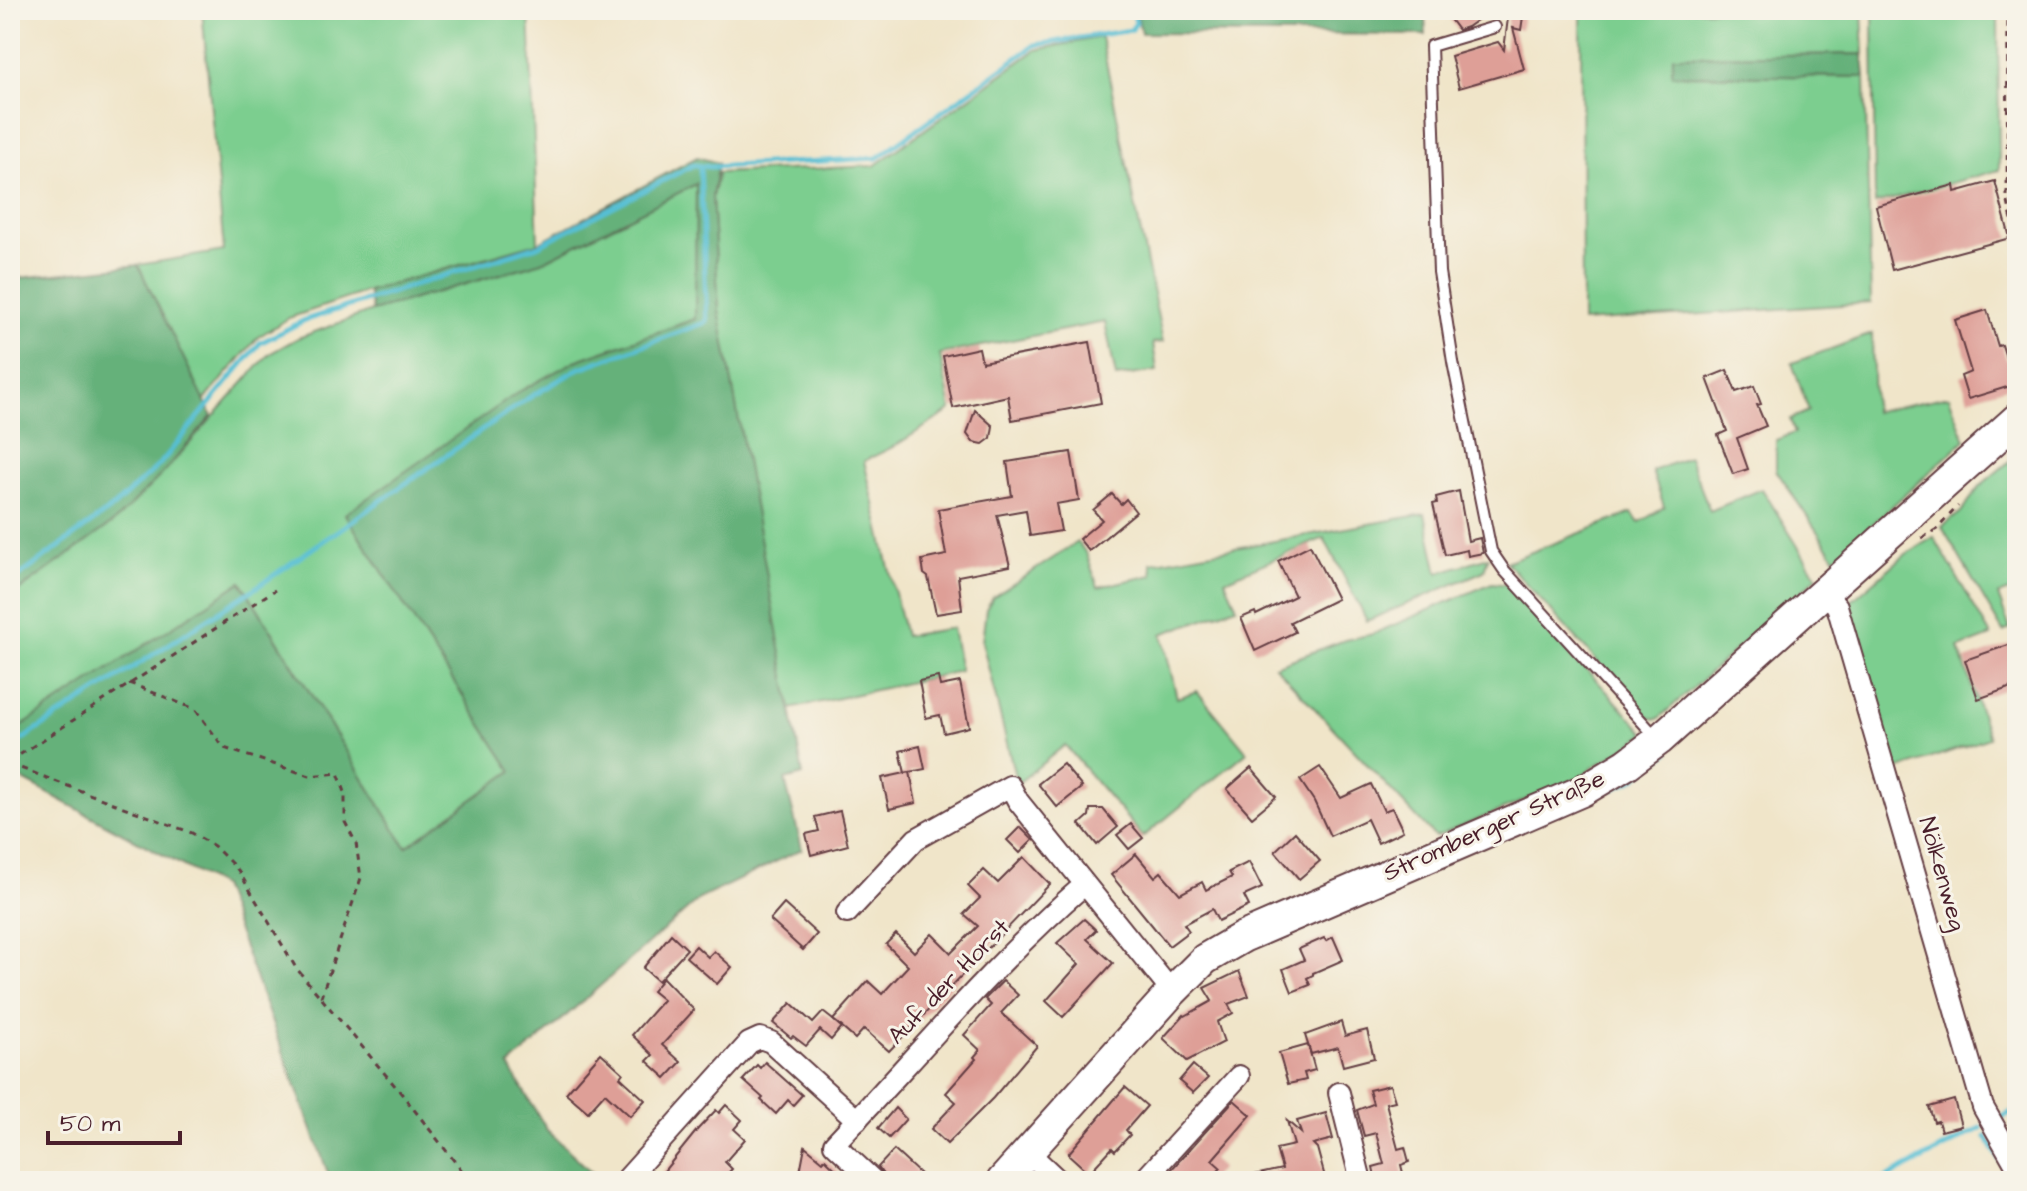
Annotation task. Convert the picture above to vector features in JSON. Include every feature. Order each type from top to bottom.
[{"type":"main road","name":"Stromberger Straße","points":[[1002,1181],[1205,959],[1243,937],[1582,791],[1627,764],[1659,740],[2017,419]]},
{"type":"street","name":"Nölkenweg","points":[[1824,592],[1837,606],[1983,1107],[2017,1167]]},
{"type":"street","points":[[847,913],[916,839],[1010,786],[1018,801],[1084,885],[1172,992]]},
{"type":"street","name":"Auf der Horst","points":[[874,1181],[834,1144],[932,1036],[1052,913],[1084,885]]},
{"type":"street","points":[[625,1181],[749,1043],[760,1038],[771,1042],[857,1120]]},
{"type":"street","points":[[1143,1181],[1239,1076]]},
{"type":"street","points":[[1339,1093],[1361,1181]]},
{"type":"street","points":[[1028,1152],[1059,1181]]},
{"type":"lane","points":[[1495,27],[1431,46],[1439,272],[1453,362],[1491,551],[1504,570],[1659,740]]},
{"type":"path","points":[[2008,10],[2007,198],[2017,242]]},
{"type":"path","points":[[10,762],[275,590]]},
{"type":"path","points":[[129,683],[195,709],[224,748],[310,776],[338,773],[345,792],[345,822],[356,843],[361,878],[321,998]]},
{"type":"path","points":[[10,762],[192,833],[214,846],[238,870],[296,968],[470,1181]]},
{"type":"green space","points":[[202,10],[529,10],[538,243],[368,291],[289,318],[258,337],[204,401],[138,265],[224,251]]},
{"type":"green space","points":[[1136,10],[1425,16],[1426,35],[1141,33]]},
{"type":"green space","points":[[1581,10],[1862,10],[1864,54],[1674,56],[1672,75],[1865,77],[1871,303],[1582,322]]},
{"type":"green space","points":[[1873,10],[1998,10],[1999,170],[1875,204]]},
{"type":"green space","points":[[1101,37],[1163,342],[1153,343],[1157,371],[1116,377],[1105,322],[940,354],[951,410],[895,446],[864,461],[905,636],[952,628],[960,671],[790,709],[719,311],[712,197],[718,173],[874,166],[1036,50]]},
{"type":"green space","points":[[1863,54],[1865,77],[1672,75],[1673,56]]},
{"type":"green space","points":[[697,157],[718,163],[712,197],[719,311],[803,775],[785,780],[802,849],[699,899],[509,1066],[547,1130],[601,1181],[331,1181],[221,886],[10,773],[10,734],[241,582],[406,847],[512,771],[345,514],[520,391],[575,361],[695,319],[696,184],[542,262],[372,311],[368,291],[538,243]]},
{"type":"green space","points":[[696,183],[695,319],[575,361],[345,514],[512,771],[406,847],[242,583],[10,734],[10,597],[115,521],[165,471],[269,354],[298,338],[372,311],[542,262]]},
{"type":"green space","points":[[138,265],[212,416],[165,471],[115,521],[10,597],[10,279]]},
{"type":"green space","points":[[1872,334],[1874,412],[1949,396],[1965,440],[1835,558],[1776,470],[1776,440],[1795,433],[1790,419],[1809,411],[1792,363]]},
{"type":"green space","points":[[2017,455],[2017,588],[1998,595],[2010,629],[2003,632],[1942,527],[1961,512],[1981,485]]},
{"type":"green space","points":[[1689,457],[1710,511],[1762,489],[1817,577],[1658,719],[1649,718],[1506,562],[1632,513],[1639,523],[1664,507],[1652,471]]},
{"type":"green space","points":[[1425,514],[1438,573],[1488,557],[1484,571],[1367,621],[1324,538],[1225,580],[1237,607],[1162,634],[1177,698],[1197,691],[1247,752],[1143,837],[1065,745],[1017,784],[982,642],[986,609],[993,597],[1078,542],[1087,555],[1098,587],[1153,575],[1151,563]]},
{"type":"green space","points":[[1934,537],[1991,636],[1959,648],[1989,738],[1895,771],[1847,605],[1906,554]]},
{"type":"green space","points":[[1492,583],[1509,585],[1646,734],[1572,781],[1435,837],[1275,666],[1345,640],[1373,634]]},
{"type":"building","points":[[1460,10],[1491,10],[1458,30],[1449,18]]},
{"type":"building","points":[[1509,10],[1524,10],[1521,30],[1513,28],[1524,69],[1459,88],[1451,56],[1498,42],[1504,50]]},
{"type":"building","points":[[1995,181],[2010,238],[1892,270],[1876,206],[1954,185],[1955,192]]},
{"type":"building","points":[[1987,310],[1998,346],[2002,345],[2007,361],[2012,359],[2014,366],[2017,364],[2017,384],[1968,399],[1961,376],[1971,372],[1955,320]]},
{"type":"building","points":[[1090,342],[1101,403],[1012,420],[1008,396],[953,408],[943,356],[979,348],[982,362]]},
{"type":"building","points":[[1727,370],[1736,392],[1754,386],[1761,404],[1757,405],[1766,426],[1737,438],[1748,469],[1733,474],[1718,435],[1727,431],[1707,378]]},
{"type":"building","points":[[975,410],[993,426],[991,438],[983,444],[973,442],[967,434]]},
{"type":"building","points":[[1071,452],[1079,500],[1056,504],[1061,531],[1030,536],[1026,510],[997,515],[1010,566],[958,576],[962,610],[936,614],[922,560],[946,555],[938,509],[1012,496],[1007,462]]},
{"type":"building","points":[[1459,491],[1468,541],[1480,538],[1483,553],[1468,556],[1467,550],[1445,555],[1433,504],[1437,503],[1436,497]]},
{"type":"building","points":[[1112,494],[1121,504],[1126,499],[1136,512],[1089,551],[1079,539],[1102,520],[1093,510]]},
{"type":"building","points":[[1310,545],[1337,599],[1290,622],[1295,632],[1255,651],[1241,618],[1255,612],[1256,615],[1295,596],[1278,561]]},
{"type":"building","points":[[2017,642],[2017,685],[1978,699],[1965,660]]},
{"type":"building","points":[[938,677],[940,686],[960,682],[969,727],[944,733],[940,715],[926,718],[919,681]]},
{"type":"building","points":[[920,746],[925,769],[905,773],[900,751]]},
{"type":"building","points":[[1063,764],[1082,787],[1057,807],[1038,784]]},
{"type":"building","points":[[1320,767],[1341,798],[1371,784],[1384,811],[1392,808],[1403,831],[1378,843],[1367,819],[1330,836],[1314,801],[1300,780]]},
{"type":"building","points":[[1251,768],[1276,797],[1252,817],[1227,789]]},
{"type":"building","points":[[910,772],[916,803],[889,809],[882,778]]},
{"type":"building","points":[[1090,809],[1103,809],[1118,827],[1097,845],[1080,824],[1089,816]]},
{"type":"building","points":[[840,811],[848,845],[811,855],[806,834],[819,831],[815,817]]},
{"type":"building","points":[[1131,824],[1143,838],[1129,849],[1117,835]]},
{"type":"building","points":[[1020,827],[1033,840],[1020,853],[1007,840]]},
{"type":"building","points":[[1295,832],[1320,861],[1299,879],[1275,851]]},
{"type":"building","points":[[1136,854],[1155,877],[1161,872],[1180,894],[1202,882],[1206,890],[1232,877],[1229,872],[1249,862],[1262,888],[1244,896],[1249,906],[1218,921],[1212,909],[1184,924],[1189,931],[1169,946],[1111,875]]},
{"type":"building","points":[[1024,857],[1050,884],[889,1051],[864,1029],[855,1039],[833,1020],[868,981],[882,994],[908,966],[886,944],[896,934],[914,952],[932,934],[951,953],[978,926],[964,914],[980,898],[968,886],[984,870],[998,883]]},
{"type":"building","points":[[784,904],[817,934],[803,950],[770,920]]},
{"type":"building","points":[[1084,919],[1096,930],[1087,939],[1113,963],[1063,1017],[1046,1001],[1079,964],[1057,943]]},
{"type":"building","points":[[671,934],[687,949],[658,981],[643,968]]},
{"type":"building","points":[[1333,937],[1343,960],[1313,973],[1307,978],[1310,985],[1292,992],[1283,969],[1304,960],[1299,949]]},
{"type":"building","points":[[696,946],[708,957],[714,951],[732,967],[717,984],[686,957]]},
{"type":"building","points":[[1239,971],[1249,996],[1228,1004],[1233,1013],[1217,1022],[1224,1042],[1187,1061],[1163,1038],[1184,1015],[1212,1001],[1204,988]]},
{"type":"building","points":[[663,978],[694,1010],[662,1045],[681,1062],[666,1078],[647,1061],[653,1055],[632,1035],[663,1000],[652,991]]},
{"type":"building","points":[[1003,981],[1018,995],[1001,1013],[1037,1046],[993,1098],[947,1144],[931,1129],[956,1102],[946,1093],[976,1059],[974,1057],[980,1050],[964,1035],[991,1005],[985,999]]},
{"type":"building","points":[[791,1003],[813,1023],[823,1012],[842,1027],[831,1040],[820,1030],[806,1046],[773,1023]]},
{"type":"building","points":[[1341,1022],[1345,1036],[1367,1030],[1374,1058],[1343,1066],[1338,1047],[1311,1054],[1305,1035]]},
{"type":"building","points":[[1308,1045],[1315,1070],[1304,1073],[1306,1080],[1288,1084],[1279,1053]]},
{"type":"building","points":[[601,1053],[623,1073],[620,1077],[645,1100],[630,1116],[605,1093],[588,1112],[566,1093]]},
{"type":"building","points":[[765,1062],[802,1095],[793,1105],[788,1100],[776,1114],[743,1080],[757,1065],[760,1068]]},
{"type":"building","points":[[1193,1065],[1208,1078],[1193,1093],[1179,1081]]},
{"type":"building","points":[[1390,1085],[1395,1101],[1386,1103],[1398,1149],[1405,1147],[1409,1162],[1401,1165],[1405,1181],[1376,1181],[1373,1167],[1384,1164],[1376,1133],[1364,1136],[1357,1110],[1373,1104],[1369,1090]]},
{"type":"building","points":[[1125,1087],[1147,1106],[1126,1130],[1130,1135],[1115,1151],[1112,1148],[1089,1173],[1068,1154]]},
{"type":"building","points":[[1234,1100],[1251,1115],[1212,1160],[1221,1168],[1209,1181],[1161,1181]]},
{"type":"building","points":[[1954,1100],[1961,1126],[1941,1131],[1929,1107]]},
{"type":"building","points":[[726,1105],[742,1120],[734,1129],[745,1139],[725,1162],[732,1169],[720,1181],[656,1181],[698,1129],[716,1110],[719,1113]]},
{"type":"building","points":[[895,1108],[906,1119],[889,1138],[878,1128]]},
{"type":"building","points":[[1326,1113],[1333,1139],[1313,1144],[1317,1148],[1326,1181],[1255,1181],[1254,1175],[1282,1169],[1276,1149],[1294,1145],[1287,1121],[1301,1133],[1297,1121]]},
{"type":"building","points":[[805,1146],[823,1161],[825,1159],[848,1181],[809,1181],[800,1172]]},
{"type":"building","points":[[894,1150],[920,1174],[914,1181],[887,1181],[878,1167]]},
{"type":"waterway","points":[[10,583],[113,507],[159,465],[260,343],[305,320],[537,246],[693,165],[710,167],[877,158],[1035,45],[1131,30],[1136,23],[1133,10]]},
{"type":"waterway","points":[[20,741],[254,589],[527,399],[578,369],[707,322],[700,166]]},
{"type":"waterway","points":[[1613,789],[1632,780],[1668,752]]},
{"type":"waterway","points":[[2001,1118],[2017,1109]]},
{"type":"waterway","points":[[1881,1181],[1981,1128]]},
{"type":"waterway","points":[[1986,1137],[2013,1181]]}]
